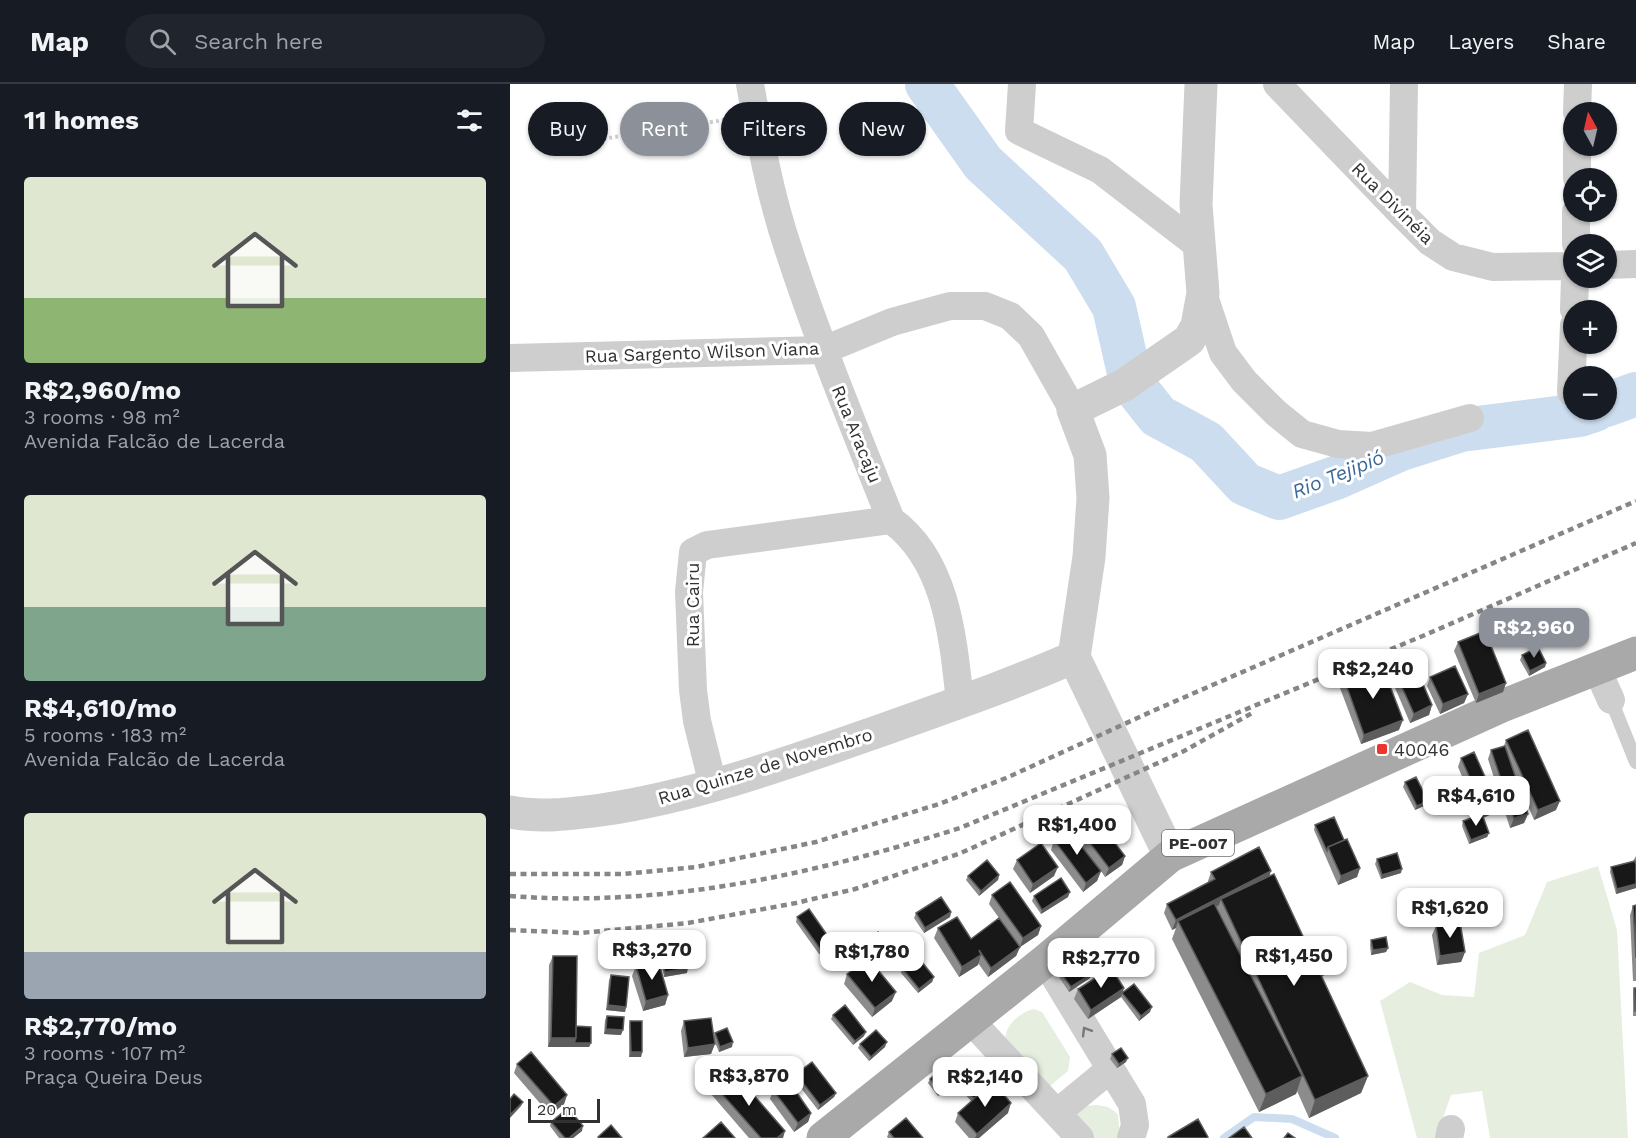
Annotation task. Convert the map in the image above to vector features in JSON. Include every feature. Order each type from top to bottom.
[{"type":"main road","name":"PE-007","points":[[823,1138],[1045,961],[1170,856],[1502,706],[1636,653]]},
{"type":"street","name":"Rua Aracaju","points":[[750,84],[753,102]]},
{"type":"street","points":[[1022,84],[1020,131],[1100,170],[1200,247]]},
{"type":"street","points":[[1073,410],[1124,386],[1189,340],[1201,313],[1203,293],[1196,167],[1201,84]]},
{"type":"street","name":"Rua Divinéia","points":[[1277,84],[1430,242],[1453,257],[1469,263],[1493,267],[1563,266]]},
{"type":"street","points":[[1402,214],[1404,84]]},
{"type":"street","points":[[1578,84],[1578,102]]},
{"type":"street","name":"Rua Aracaju","points":[[765,156],[787,247],[824,350],[891,520],[915,540],[933,571],[954,646],[960,702]]},
{"type":"street","points":[[1617,265],[1636,264]]},
{"type":"street","points":[[1203,293],[1222,353],[1244,381],[1276,413],[1302,434],[1338,444],[1372,446],[1470,418]]},
{"type":"street","name":"Rua Sargento Wilson Viana","points":[[510,358],[824,350],[892,322],[950,306],[985,306],[1011,316],[1031,336],[1073,410],[1090,456],[1093,498],[1089,557],[1074,657]]},
{"type":"street","name":"Rua Cairu","points":[[712,785],[693,690],[689,592],[693,552],[707,545],[891,520]]},
{"type":"street","points":[[1074,657],[1170,856]]},
{"type":"street","name":"Rua Quinze de Novembro","points":[[510,812],[571,814],[633,805],[712,785],[824,750],[1014,683],[1074,657]]},
{"type":"street","points":[[1597,669],[1611,700]]},
{"type":"street","points":[[1045,961],[1109,1070],[1132,1104],[1135,1125],[1131,1138]]},
{"type":"street","points":[[970,1020],[1080,1138]]},
{"type":"street","points":[[1058,1112],[1109,1070]]},
{"type":"lane","points":[[1611,700],[1636,762]]},
{"type":"path","points":[[608,138],[721,121]]},
{"type":"green space","points":[[1598,866],[1617,930],[1628,1138],[1490,1138],[1482,1091],[1451,1095],[1436,1138],[1417,1138],[1380,1001],[1410,982],[1442,995],[1474,997],[1479,953],[1525,935],[1547,882]]},
{"type":"green space","points":[[1034,1009],[1042,1012],[1070,1057],[1068,1071],[1050,1086],[1005,1040],[1010,1024],[1024,1013]]},
{"type":"green space","points":[[1082,1106],[1108,1107],[1118,1114],[1120,1138],[1086,1138],[1071,1111]]},
{"type":"building","points":[[1485,631],[1506,683],[1479,694],[1458,642]]},
{"type":"building","points":[[1538,647],[1546,663],[1530,671],[1522,655]]},
{"type":"building","points":[[1382,665],[1403,720],[1364,735],[1344,679]]},
{"type":"building","points":[[1415,666],[1432,705],[1414,714],[1396,674]]},
{"type":"building","points":[[1455,666],[1468,694],[1443,704],[1430,677]]},
{"type":"building","points":[[1528,730],[1560,801],[1538,810],[1506,740]]},
{"type":"building","points":[[1505,746],[1528,814],[1514,818],[1491,750]]},
{"type":"building","points":[[1474,752],[1497,804],[1484,810],[1461,758]]},
{"type":"building","points":[[1416,777],[1428,801],[1417,806],[1405,782]]},
{"type":"building","points":[[1482,814],[1489,833],[1471,840],[1463,821]]},
{"type":"building","points":[[1334,817],[1344,840],[1328,847],[1327,851],[1315,825]]},
{"type":"building","points":[[1096,818],[1125,856],[1109,868],[1080,830]]},
{"type":"building","points":[[1068,829],[1101,871],[1086,883],[1054,840]]},
{"type":"building","points":[[1347,839],[1360,868],[1341,876],[1328,847]]},
{"type":"building","points":[[1041,843],[1058,867],[1033,884],[1017,860]]},
{"type":"building","points":[[1259,847],[1271,871],[1176,920],[1167,904],[1215,879],[1211,872]]},
{"type":"building","points":[[1397,853],[1402,869],[1382,875],[1377,859]]},
{"type":"building","points":[[987,860],[999,875],[981,891],[968,876]]},
{"type":"building","points":[[1635,861],[1636,884],[1617,889],[1611,867]]},
{"type":"building","points":[[1274,874],[1368,1076],[1315,1100],[1221,899]]},
{"type":"building","points":[[1061,878],[1070,892],[1042,910],[1034,896]]},
{"type":"building","points":[[1010,882],[1041,926],[1023,938],[992,895]]},
{"type":"building","points":[[941,897],[951,912],[925,928],[916,913]]},
{"type":"building","points":[[1214,903],[1302,1076],[1266,1094],[1178,921]]},
{"type":"building","points":[[1636,905],[1636,958],[1633,906]]},
{"type":"building","points":[[809,909],[832,942],[821,950],[797,917]]},
{"type":"building","points":[[957,917],[971,939],[999,918],[1020,947],[991,968],[979,950],[981,955],[962,967],[938,928]]},
{"type":"building","points":[[1460,922],[1465,952],[1440,956],[1436,926]]},
{"type":"building","points":[[878,932],[890,949],[880,956],[868,940]]},
{"type":"building","points":[[1386,937],[1388,948],[1373,950],[1371,940]]},
{"type":"building","points":[[685,952],[688,968],[665,972],[662,957]]},
{"type":"building","points":[[1331,953],[1336,966],[1322,972],[1317,959]]},
{"type":"building","points":[[553,956],[577,956],[576,1038],[551,1038]]},
{"type":"building","points":[[917,956],[934,977],[919,989],[902,968]]},
{"type":"building","points":[[868,958],[896,992],[875,1008],[847,974]]},
{"type":"building","points":[[1081,959],[1091,974],[1071,987],[1060,972]]},
{"type":"building","points":[[658,960],[668,995],[646,1001],[636,966]]},
{"type":"building","points":[[1111,968],[1124,988],[1091,1010],[1078,989]]},
{"type":"building","points":[[611,975],[629,977],[626,1007],[608,1005]]},
{"type":"building","points":[[1134,984],[1152,1007],[1141,1016],[1122,993]]},
{"type":"building","points":[[1634,988],[1636,988],[1636,1011],[1635,1011]]},
{"type":"building","points":[[845,1005],[866,1032],[855,1041],[833,1015]]},
{"type":"building","points":[[607,1016],[624,1017],[623,1030],[606,1029]]},
{"type":"building","points":[[711,1018],[715,1044],[688,1048],[684,1021]]},
{"type":"building","points":[[630,1021],[642,1021],[642,1052],[631,1052]]},
{"type":"building","points":[[576,1026],[591,1027],[591,1043],[574,1043]]},
{"type":"building","points":[[727,1028],[733,1042],[720,1047],[715,1033]]},
{"type":"building","points":[[876,1030],[887,1042],[871,1057],[860,1044]]},
{"type":"building","points":[[1121,1048],[1128,1058],[1119,1064],[1112,1054]]},
{"type":"building","points":[[531,1052],[567,1095],[554,1106],[517,1064]]},
{"type":"building","points":[[812,1062],[836,1093],[820,1105],[796,1074]]},
{"type":"building","points":[[971,1064],[990,1085],[974,1098],[956,1078]]},
{"type":"building","points":[[945,1065],[956,1078],[940,1091],[930,1079]]},
{"type":"building","points":[[732,1070],[785,1131],[777,1138],[761,1138],[714,1085]]},
{"type":"building","points":[[788,1080],[811,1113],[798,1123],[773,1090]]},
{"type":"building","points":[[993,1082],[1011,1103],[977,1134],[958,1113]]},
{"type":"building","points":[[514,1094],[523,1102],[510,1115],[510,1099]]},
{"type":"building","points":[[568,1108],[583,1126],[569,1138],[565,1138],[551,1122]]},
{"type":"building","points":[[906,1118],[923,1138],[894,1138],[889,1132]]},
{"type":"building","points":[[1198,1119],[1207,1138],[1168,1138],[1168,1137]]},
{"type":"building","points":[[721,1122],[735,1138],[703,1138]]},
{"type":"building","points":[[611,1125],[622,1138],[598,1137]]},
{"type":"building","points":[[1244,1127],[1252,1138],[1229,1138]]},
{"type":"building","points":[[1288,1133],[1295,1138],[1284,1138]]},
{"type":"waterway","name":"Rio Tejipió","points":[[927,84],[983,163],[1083,255],[1114,307],[1131,382],[1158,416],[1206,442],[1245,484],[1279,498],[1338,477],[1401,449],[1461,430],[1563,417]]},
{"type":"waterway","name":"Rio Tejipió","points":[[1617,401],[1636,394]]},
{"type":"waterway","points":[[1224,1138],[1254,1117],[1292,1119],[1335,1138]]},
{"type":"railway","points":[[510,874],[624,874],[696,867],[816,842],[939,804],[1006,778],[1155,710],[1636,501]]},
{"type":"railway","points":[[510,896],[624,897],[738,884],[850,860],[960,828],[1425,635],[1636,543]]},
{"type":"railway","points":[[510,930],[580,933],[688,923],[796,903],[855,889],[961,853],[1184,751],[1254,712]]},
{"type":"place","name":"40046","points":[[1382,749]]}]
